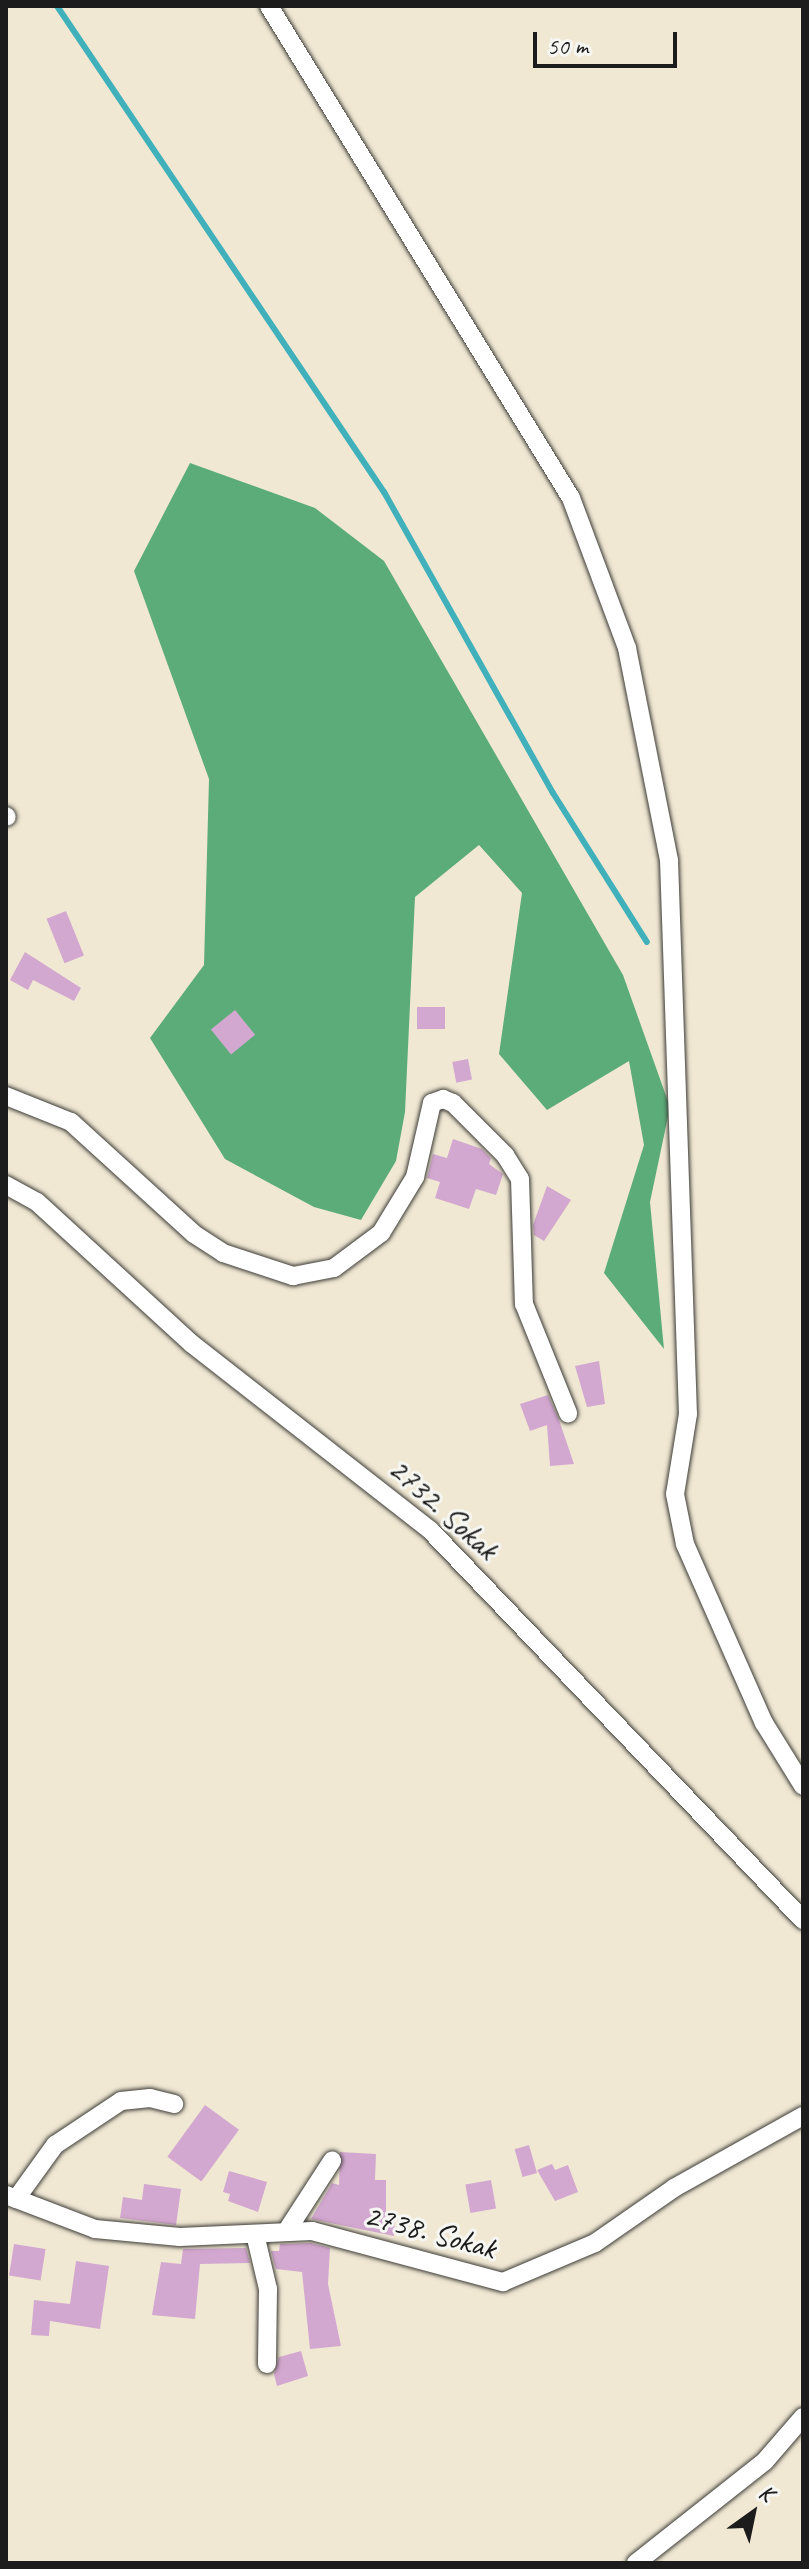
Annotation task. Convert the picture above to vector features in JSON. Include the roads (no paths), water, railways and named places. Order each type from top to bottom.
[{"type":"street","points":[[269,6],[571,498],[627,648],[669,860],[688,1414],[675,1494],[691,1558],[764,1723],[803,1786]]},
{"type":"street","points":[[6,1096],[71,1122],[194,1234],[223,1253],[293,1276],[344,1263],[381,1233],[415,1177],[432,1103],[443,1099],[487,1135],[520,1179],[524,1304],[568,1413]]},
{"type":"street","name":"2732. Sokak","points":[[6,1185],[37,1202],[192,1344],[430,1530],[803,1920]]},
{"type":"street","points":[[11,2197],[55,2145],[121,2101],[150,2098],[174,2104]]},
{"type":"street","name":"2738. Sokak","points":[[11,2197],[95,2229],[180,2237],[312,2231],[503,2282],[541,2271],[595,2243],[674,2188],[803,2116]]},
{"type":"street","points":[[286,2232],[332,2161]]},
{"type":"street","points":[[255,2234],[268,2289],[267,2364]]},
{"type":"street","points":[[636,2563],[765,2461],[803,2417]]},
{"type":"waterway","points":[[57,6],[384,492],[553,793],[647,942]]}]
